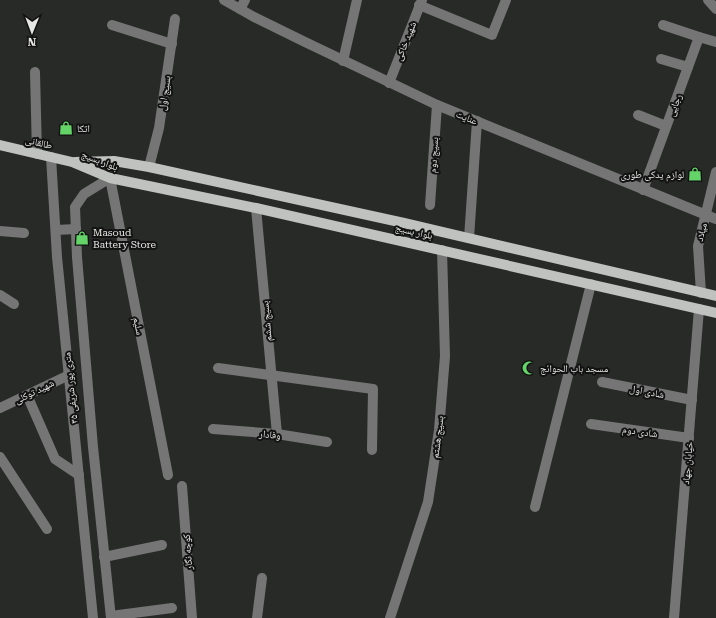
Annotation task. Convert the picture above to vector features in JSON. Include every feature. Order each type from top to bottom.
[{"type":"main road","name":"طالقانی","points":[[0,145],[72,162]]},
{"type":"main road","name":"بلوار بسیج","points":[[72,162],[114,161],[149,167],[469,238],[716,296]]},
{"type":"main road","name":"بلوار بسیج","points":[[72,162],[110,178],[256,208],[716,312]]},
{"type":"main road","points":[[700,309],[701,293]]},
{"type":"street","name":"عنایت","points":[[224,0],[243,5],[343,60],[437,105],[705,216],[716,219]]},
{"type":"street","points":[[343,60],[357,0]]},
{"type":"street","points":[[421,3],[492,35],[506,0]]},
{"type":"street","points":[[708,0],[716,9]]},
{"type":"street","name":"شهید خاکی","points":[[389,82],[421,3]]},
{"type":"street","name":"بسیج اول","points":[[149,167],[159,128],[175,19]]},
{"type":"street","points":[[112,25],[172,44]]},
{"type":"street","points":[[663,25],[716,42]]},
{"type":"street","name":"رجایی","points":[[643,190],[699,37]]},
{"type":"street","points":[[661,59],[688,67]]},
{"type":"street","points":[[35,72],[37,154]]},
{"type":"street","name":"بسيج دوم","points":[[430,205],[437,105]]},
{"type":"street","points":[[638,115],[666,126]]},
{"type":"street","points":[[469,238],[477,121]]},
{"type":"street","name":"۳۵ متری پور شریفی","points":[[51,157],[69,375],[93,618]]},
{"type":"street","name":"میلاد","points":[[701,293],[698,246],[716,172]]},
{"type":"street","name":"۳۵ متری پور شریفی","points":[[110,178],[84,194],[75,207],[93,447],[111,617]]},
{"type":"street","name":"سلیم","points":[[110,178],[168,474]]},
{"type":"street","name":"بسیج ششم","points":[[256,208],[277,434]]},
{"type":"street","points":[[56,230],[76,229]]},
{"type":"street","points":[[0,231],[24,233]]},
{"type":"street","name":"بسیج هشتم","points":[[390,618],[428,502],[439,430],[445,356],[442,250]]},
{"type":"street","points":[[535,507],[591,284]]},
{"type":"street","points":[[0,295],[14,304]]},
{"type":"street","name":"خیابان جهاد","points":[[674,618],[700,309]]},
{"type":"street","points":[[218,368],[373,388],[372,450]]},
{"type":"street","name":"شهید توکلی","points":[[0,408],[69,375]]},
{"type":"street","name":"شادی اول","points":[[602,382],[692,400]]},
{"type":"street","points":[[27,395],[55,458],[79,474]]},
{"type":"street","name":"شادی دوم","points":[[591,424],[689,438]]},
{"type":"street","name":"وفادار","points":[[213,429],[277,434],[327,442]]},
{"type":"street","points":[[0,457],[47,529]]},
{"type":"street","name":"کوچه نگار","points":[[182,486],[192,618]]},
{"type":"street","points":[[104,557],[162,545]]},
{"type":"street","points":[[257,618],[262,578]]},
{"type":"street","points":[[111,617],[172,608]]},
{"type":"place","name":"اتکا","points":[[66,128]]},
{"type":"place","name":"لوازم یدکی طوری","points":[[695,174]]},
{"type":"place","name":"Masoud Battery Store","points":[[82,238]]},
{"type":"place","name":"مسجد باب الحوائج","points":[[529,368]]}]
